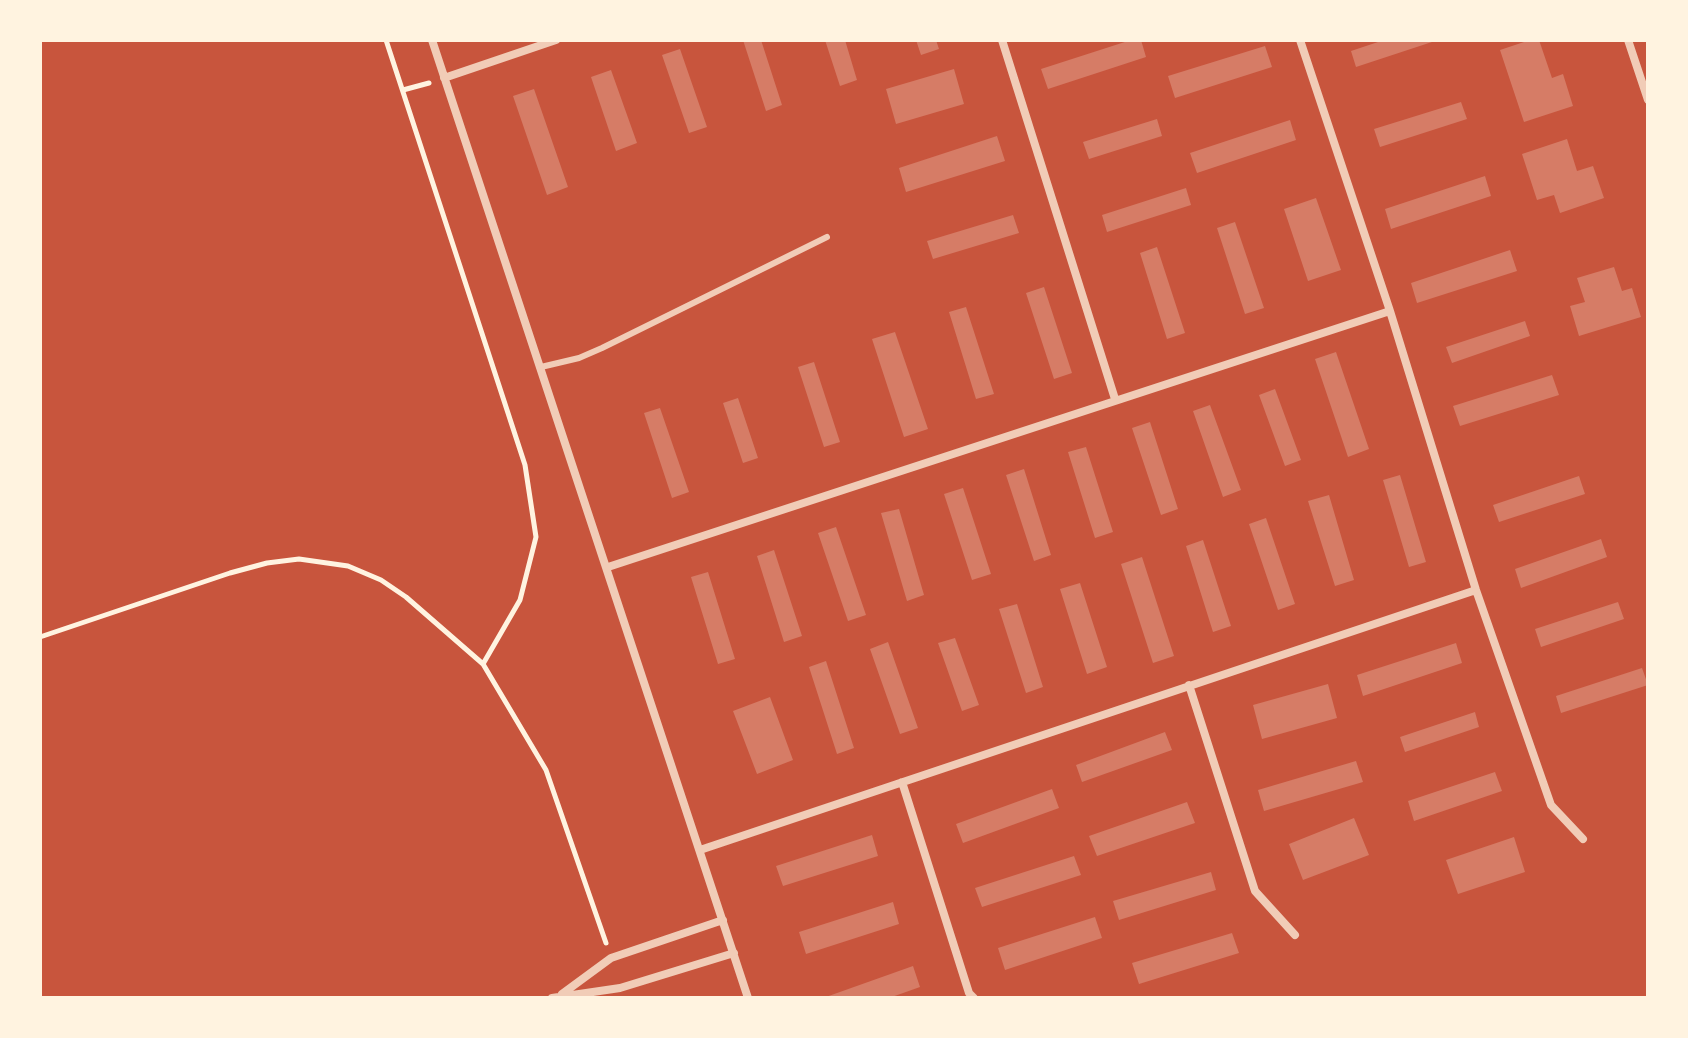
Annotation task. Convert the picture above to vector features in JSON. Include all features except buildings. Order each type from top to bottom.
[{"type":"street","points":[[432,40],[748,998]]},
{"type":"street","points":[[444,78],[556,40]]},
{"type":"street","points":[[1002,40],[1115,399]]},
{"type":"street","points":[[1300,40],[1390,311],[1476,590],[1551,805],[1583,839]]},
{"type":"street","points":[[1628,40],[1648,100]]},
{"type":"street","points":[[608,567],[1390,311]]},
{"type":"street","points":[[700,850],[1476,590]]},
{"type":"street","points":[[1189,685],[1255,891],[1295,935]]},
{"type":"street","points":[[902,782],[969,993],[974,998]]},
{"type":"street","points":[[556,997],[611,958],[723,920]]},
{"type":"street","points":[[556,997],[620,988],[734,953]]},
{"type":"lane","points":[[541,367],[579,358],[602,348],[827,237]]},
{"type":"path","points":[[386,40],[525,465],[536,537],[520,600],[483,664]]},
{"type":"path","points":[[403,90],[444,78]]},
{"type":"path","points":[[40,637],[267,563],[299,559],[348,566],[381,580],[406,597],[483,664],[546,770],[611,958]]}]
